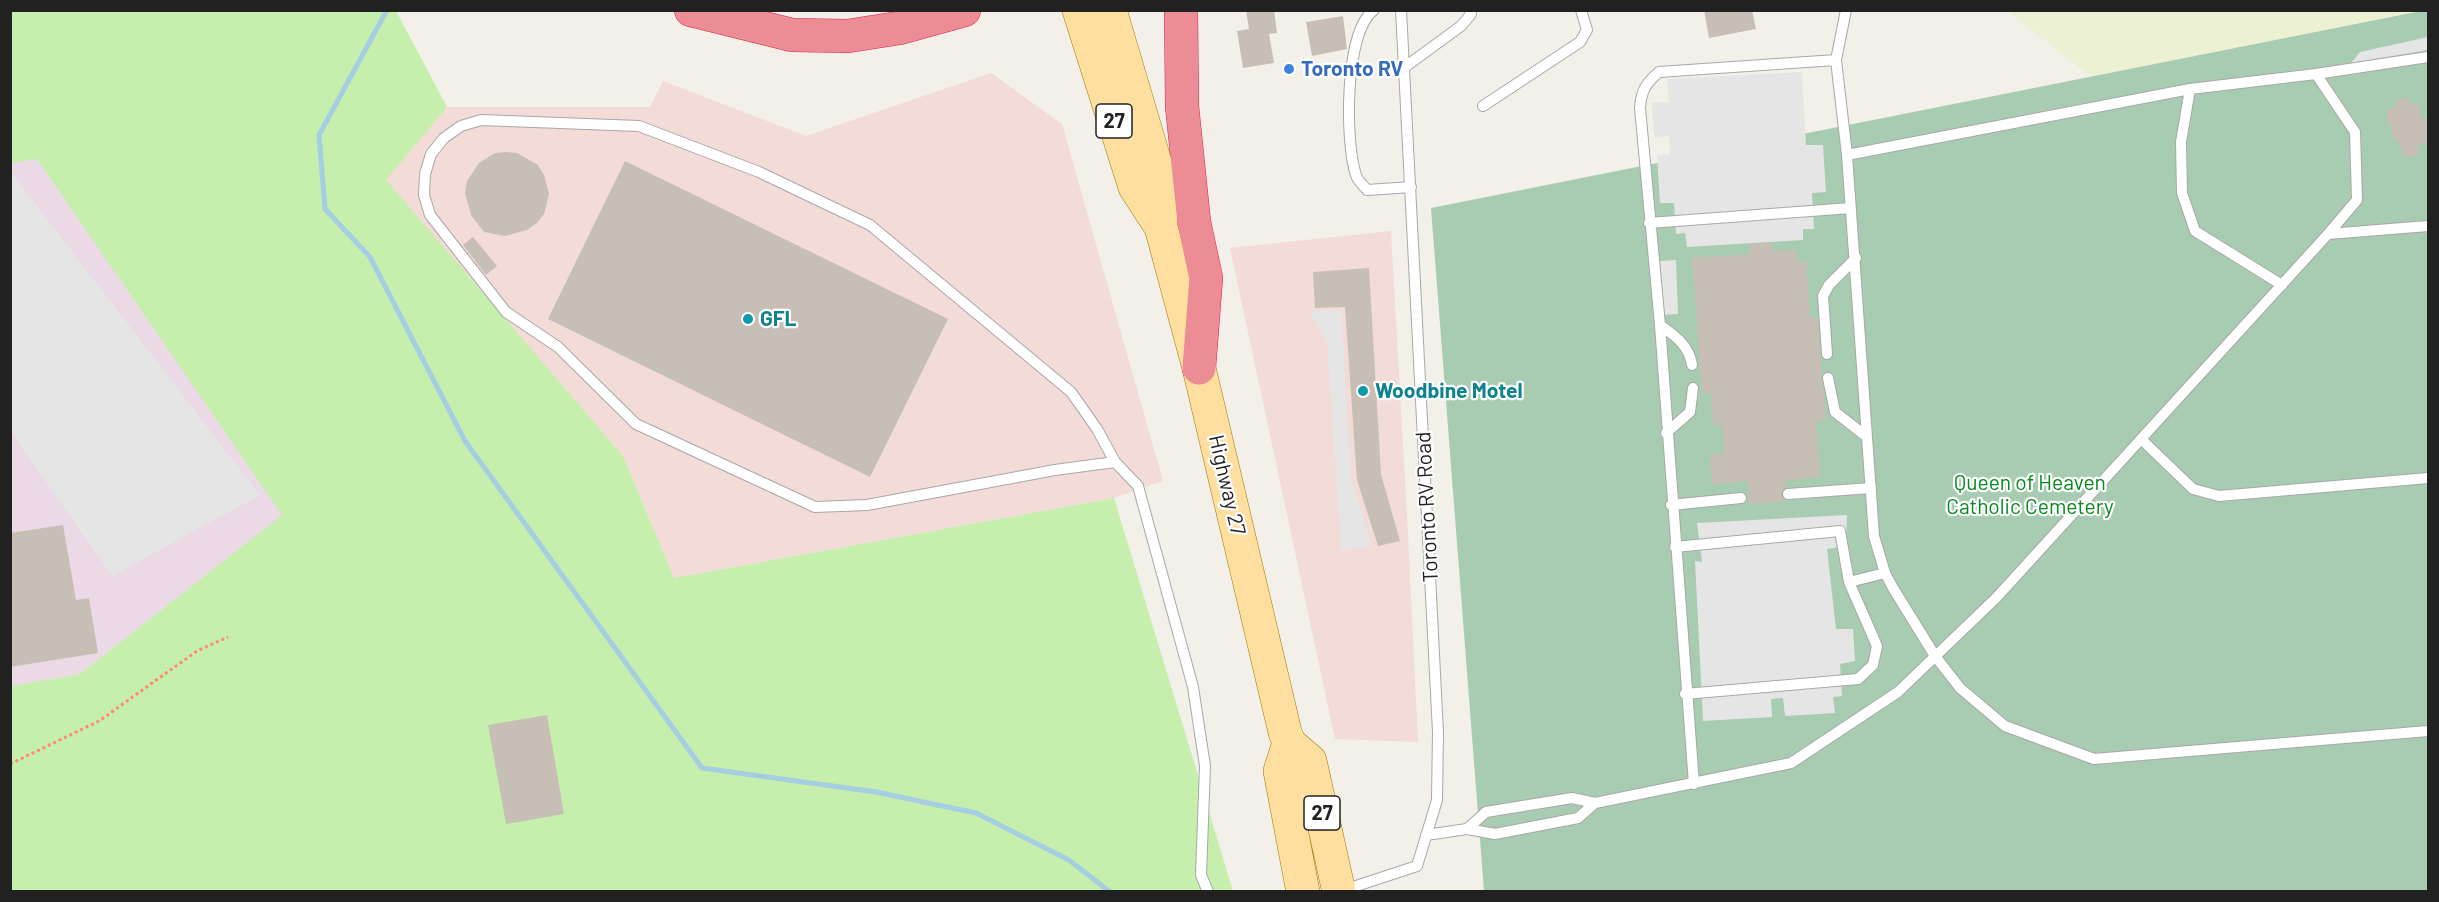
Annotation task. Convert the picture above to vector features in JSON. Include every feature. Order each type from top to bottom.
[{"type":"highway","points":[[691,10],[792,35],[848,36],[899,28],[964,10]]},
{"type":"highway","points":[[1181,10],[1182,106],[1194,222],[1206,278],[1199,368]]},
{"type":"main road","name":"Highway 27","points":[[1079,10],[1135,187],[1161,227]]},
{"type":"main road","name":"Highway 27","points":[[1110,10],[1160,179],[1161,227],[1199,368],[1289,743]]},
{"type":"main road","name":"27","points":[[1303,891],[1280,771],[1289,743],[1310,761],[1340,891]]},
{"type":"lane","points":[[1374,10],[1368,15],[1358,33],[1348,96],[1356,176],[1367,189],[1411,187]]},
{"type":"lane","name":"Toronto RV Road","points":[[1340,891],[1416,866],[1437,800],[1438,732],[1401,10]]},
{"type":"lane","points":[[1484,106],[1580,42],[1587,30],[1581,10]]},
{"type":"lane","points":[[1845,10],[1836,60],[1856,258],[1874,536],[1885,573],[1935,656],[1960,688],[2005,726],[2094,759],[2428,731]]},
{"type":"lane","points":[[1405,67],[1461,26],[1472,12]]},
{"type":"lane","points":[[1847,155],[2190,88],[2316,74],[2428,57]]},
{"type":"lane","points":[[1694,784],[1685,694],[1660,325],[1649,223],[1640,108],[1641,94],[1646,83],[1659,72],[1836,60]]},
{"type":"lane","points":[[1467,829],[1486,812],[1572,798],[1595,803],[1791,763],[1898,692],[1996,598],[2357,200],[2355,132],[2316,74]]},
{"type":"lane","points":[[2190,88],[2181,142],[2182,193],[2195,231],[2282,285]]},
{"type":"lane","points":[[1115,462],[1055,470],[867,505],[814,507],[636,424],[558,347],[506,312],[430,215],[424,195],[424,185],[431,154],[444,138],[482,120],[639,126],[759,172],[870,225],[1071,392],[1097,429],[1115,462],[1138,486],[1193,687],[1204,766],[1201,875],[1208,891]]},
{"type":"lane","points":[[1649,223],[1851,208]]},
{"type":"lane","points":[[2328,234],[2428,226]]},
{"type":"lane","points":[[1827,354],[1823,296],[1829,285],[1856,258]]},
{"type":"lane","points":[[1660,325],[1682,341],[1691,355],[1692,365]]},
{"type":"lane","points":[[1828,378],[1835,412],[1867,437]]},
{"type":"lane","points":[[1666,433],[1690,412],[1694,388]]},
{"type":"lane","points":[[2141,439],[2193,489],[2219,496],[2428,477]]},
{"type":"lane","points":[[1788,494],[1871,489]]},
{"type":"lane","points":[[1671,505],[1741,498]]},
{"type":"lane","points":[[1675,547],[1840,531],[1849,582],[1877,646],[1873,665],[1858,679],[1685,694]]},
{"type":"lane","points":[[1849,582],[1885,573]]},
{"type":"lane","points":[[1426,835],[1467,829],[1495,834],[1578,818],[1595,803]]},
{"type":"path","points":[[10,764],[99,721],[197,651],[228,637]]},
{"type":"shaded area","points":[[2428,37],[2428,50],[2351,63],[2360,52]]},
{"type":"shaded area","points":[[1802,72],[1806,145],[1823,145],[1826,192],[1812,193],[1814,229],[1803,229],[1803,240],[1687,247],[1685,233],[1676,234],[1674,203],[1660,203],[1657,155],[1670,154],[1669,136],[1654,137],[1652,103],[1669,102],[1667,79]]},
{"type":"shaded area","points":[[991,73],[1062,124],[1163,481],[1114,498],[674,578],[623,456],[385,180],[447,107],[650,107],[663,81],[806,136]]},
{"type":"shaded area","points":[[37,158],[283,515],[80,674],[11,686],[11,163]]},
{"type":"shaded area","points":[[10,171],[260,495],[112,576],[11,432]]},
{"type":"shaded area","points":[[1391,231],[1418,742],[1335,739],[1230,248]]},
{"type":"shaded area","points":[[1676,260],[1678,314],[1663,315],[1660,261]]},
{"type":"shaded area","points":[[1341,310],[1351,478],[1372,547],[1341,550],[1327,340],[1309,311]]},
{"type":"shaded area","points":[[1847,515],[1846,546],[1827,549],[1836,629],[1853,629],[1855,661],[1840,664],[1842,696],[1833,697],[1835,713],[1785,716],[1783,698],[1771,699],[1772,717],[1703,721],[1695,561],[1702,562],[1697,523]]},
{"type":"green space","points":[[11,11],[396,11],[447,107],[386,180],[623,456],[674,578],[1114,498],[1233,891],[11,891],[11,686],[80,674],[282,515],[37,159],[11,163]]},
{"type":"green space","points":[[2007,11],[2421,11],[2093,78]]},
{"type":"green space","name":"Queen of Heaven Catholic Cemetery","points":[[2428,11],[2428,891],[1484,891],[1431,208]]},
{"type":"building","points":[[1246,10],[1274,10],[1277,33],[1269,34],[1274,63],[1243,68],[1237,31],[1249,29]]},
{"type":"building","points":[[1704,10],[1752,10],[1756,29],[1709,38]]},
{"type":"building","points":[[1343,16],[1347,49],[1312,56],[1306,22]]},
{"type":"building","points":[[2409,98],[2410,105],[2419,104],[2421,119],[2428,118],[2428,143],[2418,145],[2419,154],[2404,157],[2399,141],[2394,141],[2391,126],[2386,117],[2387,109],[2396,107],[2395,100]]},
{"type":"building","points":[[495,153],[517,153],[538,165],[544,175],[549,194],[544,214],[537,223],[527,230],[505,236],[484,232],[471,215],[465,193],[467,181],[479,163]]},
{"type":"building","name":"GFL","points":[[625,161],[948,319],[870,477],[548,319]]},
{"type":"building","points":[[473,237],[497,266],[486,275],[463,245]]},
{"type":"building","points":[[1773,243],[1774,251],[1796,250],[1797,261],[1806,260],[1810,318],[1817,318],[1826,420],[1816,421],[1820,477],[1785,480],[1786,487],[1781,495],[1787,501],[1749,504],[1748,481],[1712,484],[1710,455],[1724,454],[1722,425],[1713,426],[1711,392],[1702,393],[1692,258],[1750,254],[1749,244]]},
{"type":"building","name":"Woodbine Motel","points":[[1369,268],[1381,474],[1400,541],[1378,546],[1357,480],[1345,307],[1315,308],[1313,272]]},
{"type":"building","points":[[63,525],[76,600],[89,598],[98,653],[10,667],[10,533]]},
{"type":"building","points":[[547,715],[564,814],[506,824],[488,725]]},
{"type":"waterway","points":[[387,10],[319,135],[325,209],[370,257],[465,441],[702,768],[876,792],[976,813],[1069,860],[1110,892]]},
{"type":"place","name":"Toronto RV","points":[[1289,69]]},
{"type":"place","name":"GFL","points":[[748,319]]},
{"type":"place","name":"Woodbine Motel","points":[[1363,391]]}]
